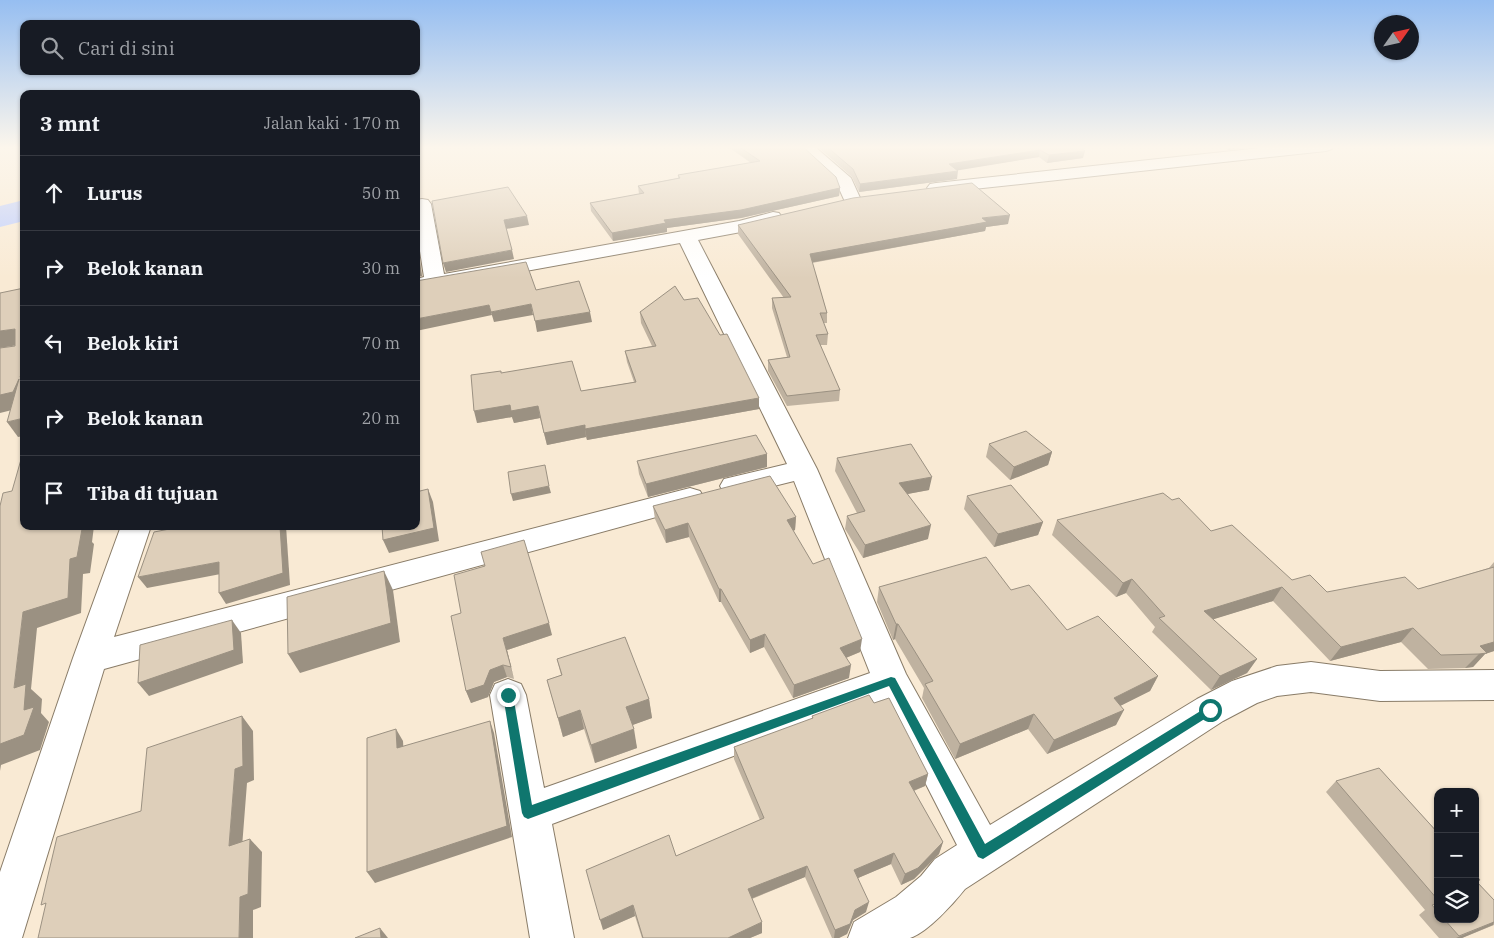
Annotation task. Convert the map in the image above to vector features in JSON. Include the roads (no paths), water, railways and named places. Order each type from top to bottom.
[{"type":"street","points":[[849,190],[852,200]]},
{"type":"street","points":[[833,204],[872,197]]},
{"type":"street","points":[[422,204],[426,283],[741,226],[785,214]]},
{"type":"street","points":[[686,236],[803,469],[891,681],[983,853]]},
{"type":"street","points":[[90,658],[533,538],[803,469]]},
{"type":"street","points":[[0,938],[90,658],[135,530]]},
{"type":"street","points":[[870,938],[911,912],[936,891],[950,874],[1210,710],[1245,692],[1277,681],[1311,677],[1380,686],[1494,686]]},
{"type":"street","points":[[528,813],[891,681]]},
{"type":"street","points":[[508,695],[552,938]]},
{"type":"waterway","points":[[0,217],[20,211]]}]
